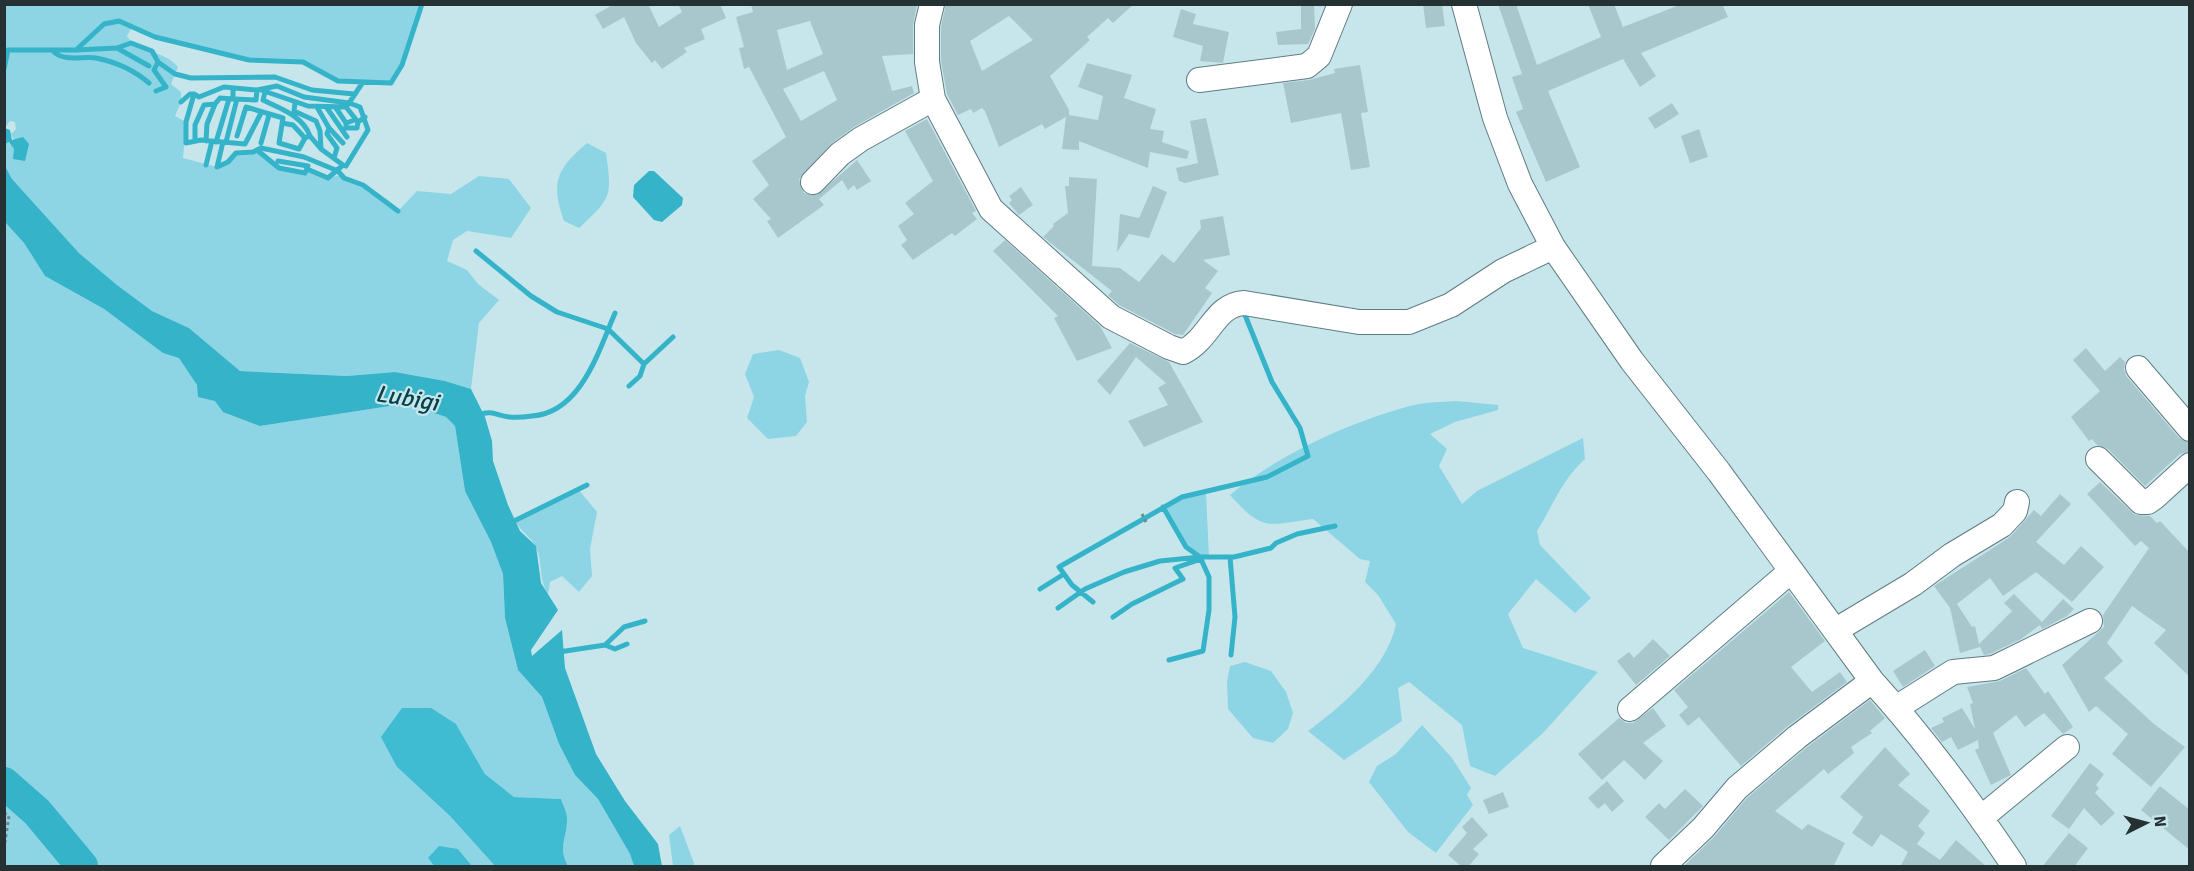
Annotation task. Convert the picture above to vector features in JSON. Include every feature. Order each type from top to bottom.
[{"type":"street","points":[[932,4],[927,25],[927,62],[933,99],[991,209],[1111,317],[1168,347],[1183,352],[1204,337],[1218,315],[1234,303],[1359,322],[1409,322],[1451,305],[1503,270],[1552,247]]},
{"type":"street","points":[[1199,80],[1307,66],[1319,56],[1340,4]]},
{"type":"street","points":[[1464,4],[1486,93],[1499,129],[1520,184],[1552,247],[1632,361],[1719,472],[1872,681],[1896,708],[1981,818],[2014,867]]},
{"type":"street","points":[[813,182],[840,154],[933,99]]},
{"type":"street","points":[[2138,368],[2190,429]]},
{"type":"street","points":[[2098,459],[2141,501],[2148,502],[2190,465]]},
{"type":"street","points":[[1836,630],[1913,584],[1952,555],[2002,525],[2015,511],[2016,502]]},
{"type":"street","points":[[1630,709],[1791,571]]},
{"type":"street","points":[[1896,708],[1953,672],[1994,668],[2090,621]]},
{"type":"street","points":[[1663,867],[1703,828],[1737,788],[1797,737],[1872,681]]},
{"type":"street","points":[[1981,818],[2067,747]]},
{"type":"path","points":[[1142,514],[1146,522]]},
{"type":"path","points":[[4,813],[9,816],[4,848]]},
{"type":"shaded area","points":[[4,5],[422,5],[402,65],[391,83],[338,81],[303,62],[249,60],[155,37],[132,27],[127,36],[137,46],[166,57],[178,67],[171,84],[181,92],[181,102],[175,116],[186,122],[183,158],[217,167],[228,162],[236,153],[257,150],[279,168],[305,173],[307,169],[328,178],[341,175],[363,185],[398,211],[417,191],[451,194],[479,176],[509,179],[531,208],[511,238],[467,231],[453,240],[447,261],[467,270],[478,284],[499,300],[479,323],[471,389],[445,381],[395,372],[347,376],[240,371],[189,328],[152,311],[117,285],[79,253],[12,179],[5,166],[5,144],[9,142],[24,161],[11,134],[16,129],[15,122],[10,121],[5,128]]},
{"type":"shaded area","points":[[587,143],[606,153],[609,188],[604,202],[579,228],[564,221],[557,196],[557,186],[563,169]]},
{"type":"shaded area","points":[[5,222],[24,243],[45,276],[104,309],[163,353],[180,357],[197,385],[215,400],[260,426],[390,406],[416,407],[446,417],[455,426],[465,491],[491,542],[503,574],[505,618],[518,670],[542,697],[559,744],[575,775],[598,799],[630,854],[634,866],[568,866],[563,853],[567,816],[561,799],[514,797],[485,774],[456,724],[397,767],[450,816],[495,866],[472,866],[458,849],[428,858],[434,866],[5,866],[5,787],[19,794],[5,779]]},
{"type":"shaded area","points":[[779,350],[800,358],[809,382],[805,396],[807,422],[796,436],[768,439],[747,418],[754,397],[745,374],[753,354]]},
{"type":"shaded area","points":[[1456,401],[1498,405],[1498,410],[1455,422],[1430,434],[1447,449],[1439,466],[1462,504],[1477,491],[1583,438],[1585,459],[1564,484],[1537,531],[1540,545],[1591,598],[1575,613],[1536,579],[1508,614],[1523,648],[1598,672],[1543,733],[1495,776],[1470,766],[1462,725],[1409,682],[1398,688],[1402,721],[1344,760],[1308,731],[1348,698],[1373,671],[1391,640],[1396,624],[1378,595],[1365,582],[1370,561],[1360,559],[1313,519],[1267,523],[1250,515],[1230,495],[1249,480],[1293,453],[1341,430],[1414,405]]},
{"type":"shaded area","points":[[578,489],[597,512],[590,549],[592,576],[579,592],[562,576],[550,582],[548,594],[543,582],[536,547],[515,520]]},
{"type":"shaded area","points":[[1206,493],[1209,557],[1200,555],[1186,546],[1163,507],[1182,497]]},
{"type":"shaded area","points":[[1245,662],[1271,671],[1286,692],[1293,713],[1288,729],[1273,743],[1253,738],[1228,709],[1227,682],[1230,666]]},
{"type":"shaded area","points":[[402,708],[431,708],[456,724],[485,774],[514,797],[561,799],[567,816],[563,853],[568,866],[495,866],[450,816],[397,767],[381,737]]},
{"type":"shaded area","points":[[1422,725],[1452,758],[1471,788],[1467,795],[1473,805],[1436,853],[1408,832],[1369,782],[1377,766],[1396,754]]},
{"type":"shaded area","points":[[680,826],[694,866],[673,866],[669,835]]},
{"type":"shaded area","points":[[439,846],[458,849],[472,866],[434,866],[428,858]]},
{"type":"water","points":[[5,128],[10,130],[12,140],[23,137],[29,144],[25,161],[13,159],[14,149],[9,142],[5,144]]},
{"type":"water","points":[[5,166],[12,179],[79,253],[152,311],[189,328],[240,371],[347,376],[395,372],[445,381],[471,389],[485,417],[492,441],[493,461],[508,505],[520,531],[536,546],[541,583],[558,610],[531,650],[532,656],[562,630],[565,668],[596,754],[625,801],[658,844],[662,866],[634,866],[630,854],[598,799],[575,775],[559,744],[542,697],[518,670],[505,618],[503,574],[491,542],[465,491],[455,426],[446,417],[416,407],[390,406],[260,426],[223,412],[215,401],[198,397],[197,385],[179,358],[163,353],[104,309],[45,276],[24,243],[5,222]]},
{"type":"water","points":[[649,171],[654,171],[683,198],[682,205],[662,222],[654,220],[633,197],[634,185]]},
{"type":"building","points":[[614,4],[648,4],[659,27],[682,12],[678,4],[720,4],[726,18],[701,29],[705,39],[684,48],[687,52],[662,69],[655,60],[652,63],[636,43],[624,17],[603,29],[595,15]]},
{"type":"building","points":[[751,4],[917,4],[913,25],[913,54],[882,56],[892,91],[912,86],[914,93],[854,127],[832,143],[799,179],[804,193],[817,195],[857,160],[871,181],[857,190],[854,185],[848,190],[842,180],[819,199],[824,205],[778,238],[767,221],[771,219],[753,199],[769,185],[752,161],[786,137],[749,67],[744,69],[739,48],[744,47],[736,17],[753,12]],"holes":[[[810,21],[823,54],[787,70],[777,30]],[[824,71],[837,100],[801,121],[783,89]]]},
{"type":"building","points":[[946,4],[1134,4],[1113,23],[1108,18],[1087,37],[1090,40],[1050,76],[1069,110],[1069,115],[1098,120],[1103,96],[1078,87],[1087,63],[1132,75],[1124,98],[1156,109],[1150,129],[1164,131],[1162,142],[1189,151],[1187,159],[1150,152],[1148,168],[1079,141],[1079,150],[1062,149],[1066,117],[1045,129],[1042,124],[999,147],[985,111],[982,108],[973,113],[971,109],[958,115],[947,94],[941,61],[941,27]],"holes":[[[1009,16],[1033,40],[982,71],[970,41]]]},
{"type":"building","points":[[1301,4],[1314,4],[1315,29],[1308,44],[1278,45],[1276,32],[1301,29]]},
{"type":"building","points":[[1423,4],[1442,4],[1445,26],[1426,28]]},
{"type":"building","points":[[1498,4],[1516,4],[1537,65],[1601,37],[1588,4],[1614,4],[1623,27],[1682,4],[1722,4],[1728,17],[1641,53],[1656,76],[1640,87],[1623,59],[1548,91],[1580,167],[1546,182],[1516,112],[1523,109],[1512,77],[1522,74]]},
{"type":"building","points":[[1181,9],[1196,14],[1193,24],[1229,32],[1223,63],[1200,61],[1203,46],[1173,37]]},
{"type":"building","points":[[1360,65],[1368,112],[1361,113],[1370,167],[1351,170],[1341,113],[1291,123],[1283,83],[1309,80],[1335,73],[1334,69]]},
{"type":"building","points":[[1672,103],[1679,114],[1655,129],[1648,118]]},
{"type":"building","points":[[1206,118],[1219,175],[1185,183],[1179,181],[1176,168],[1198,163],[1190,121]]},
{"type":"building","points":[[927,119],[976,211],[972,213],[977,219],[955,236],[952,233],[913,260],[901,245],[907,240],[898,226],[914,214],[905,203],[933,181],[905,131]]},
{"type":"building","points":[[1699,129],[1708,157],[1690,163],[1681,136]]},
{"type":"building","points":[[1069,177],[1097,179],[1092,266],[1120,268],[1139,282],[1162,254],[1174,263],[1201,228],[1200,220],[1223,216],[1230,255],[1203,260],[1218,271],[1205,288],[1212,293],[1183,335],[1175,334],[1119,305],[1108,295],[1112,291],[1043,237],[1054,226],[1053,224],[1068,213],[1065,186],[1069,186]]},
{"type":"building","points":[[1153,186],[1167,192],[1149,238],[1129,234],[1117,252],[1120,214],[1139,218]]},
{"type":"building","points":[[1021,187],[1033,205],[1019,215],[1009,203],[1012,200],[1009,196]]},
{"type":"building","points":[[1005,240],[1100,326],[1112,348],[1077,361],[1054,318],[1058,316],[993,251]]},
{"type":"building","points":[[1130,343],[1169,362],[1203,422],[1144,447],[1128,421],[1168,405],[1158,388],[1166,383],[1136,357],[1110,395],[1097,381]]},
{"type":"building","points":[[2086,348],[2105,371],[2120,357],[2125,362],[2124,370],[2127,377],[2179,438],[2190,443],[2190,451],[2180,454],[2145,486],[2108,449],[2097,445],[2092,439],[2089,441],[2071,417],[2100,391],[2073,360]]},
{"type":"building","points":[[2100,482],[2135,515],[2150,516],[2157,523],[2160,521],[2190,553],[2190,677],[2154,643],[2166,630],[2132,606],[2107,643],[2123,661],[2104,678],[2154,724],[2185,747],[2151,787],[2112,754],[2128,734],[2096,706],[2089,712],[2062,665],[2104,627],[2103,615],[2149,548],[2141,541],[2135,546],[2087,494]]},
{"type":"building","points":[[2060,494],[2071,504],[2036,542],[2064,565],[2081,546],[2104,567],[2072,602],[2036,572],[2003,596],[1990,578],[1957,604],[1972,627],[1975,626],[1979,644],[2012,611],[2004,603],[2014,594],[2042,622],[2063,599],[2074,609],[2067,616],[2042,629],[2040,625],[2021,639],[1990,654],[1984,655],[1980,647],[1960,653],[1950,608],[1934,586],[2010,537],[2034,510],[2041,516]]},
{"type":"building","points":[[1789,592],[1825,641],[1791,667],[1812,692],[1840,672],[1847,682],[1788,726],[1741,766],[1699,717],[1688,726],[1679,715],[1688,707],[1674,690]]},
{"type":"building","points":[[1653,639],[1670,656],[1636,685],[1617,661],[1629,652],[1634,658]]},
{"type":"building","points":[[1925,650],[1935,666],[1903,687],[1893,671]]},
{"type":"building","points":[[2026,668],[2045,694],[2048,691],[2073,727],[2063,734],[2044,713],[2025,727],[2016,715],[1993,733],[2011,775],[1991,785],[1975,750],[1979,748],[1978,740],[1958,750],[1951,737],[1942,742],[1931,728],[1944,722],[1942,718],[1962,708],[1975,729],[1970,704],[1973,703],[1967,687],[2000,681]]},
{"type":"building","points":[[1870,700],[1885,718],[1870,731],[1872,733],[1851,747],[1854,753],[1828,774],[1824,769],[1775,811],[1802,830],[1808,824],[1845,843],[1833,867],[1683,867],[1714,837],[1747,798],[1806,748]]},
{"type":"building","points":[[1653,708],[1666,726],[1643,743],[1663,761],[1645,780],[1624,760],[1602,780],[1578,754],[1619,718],[1626,723],[1633,723]]},
{"type":"building","points":[[1885,747],[1910,774],[1898,785],[1930,811],[1918,826],[1925,833],[1917,844],[1940,860],[1956,840],[1987,867],[1900,867],[1908,852],[1881,834],[1872,847],[1852,833],[1863,817],[1840,797]]},
{"type":"building","points":[[2090,763],[2104,774],[2096,785],[2099,788],[2095,793],[2115,813],[2101,826],[2084,808],[2069,829],[2051,816]]},
{"type":"building","points":[[1607,781],[1624,801],[1612,812],[1605,803],[1598,809],[1588,798]]},
{"type":"building","points":[[2160,786],[2190,810],[2190,850],[2141,810]]},
{"type":"building","points":[[1685,789],[1703,806],[1669,840],[1645,817],[1659,803],[1665,809]]},
{"type":"building","points":[[1503,792],[1509,807],[1489,814],[1483,800]]},
{"type":"building","points":[[1472,817],[1488,835],[1473,849],[1479,854],[1468,867],[1462,867],[1448,855],[1467,833],[1462,827]]},
{"type":"building","points":[[2069,833],[2088,848],[2074,867],[2042,867]]},
{"type":"waterway","points":[[4,69],[8,50],[76,50],[104,24],[119,21],[155,37],[249,60],[303,62],[338,81],[391,83],[402,65],[422,4]]},
{"type":"waterway","points":[[76,50],[117,48],[131,43],[152,51],[158,62],[154,70],[166,87],[156,91]]},
{"type":"waterway","points":[[117,48],[149,66]]},
{"type":"waterway","points":[[54,52],[63,57],[96,58],[111,62],[131,70],[149,83]]},
{"type":"waterway","points":[[158,62],[175,74],[191,78],[275,77],[312,90],[354,94]]},
{"type":"waterway","points":[[346,166],[368,130],[360,107],[349,103],[363,82]]},
{"type":"waterway","points":[[261,113],[245,144],[201,140],[186,143],[186,122],[194,94],[199,97],[224,87],[257,90],[277,86],[304,97],[349,103],[346,107],[358,122],[365,117]]},
{"type":"waterway","points":[[195,141],[195,125],[204,105],[215,104],[220,98],[233,99],[233,90]]},
{"type":"waterway","points":[[235,99],[256,100],[257,90]]},
{"type":"waterway","points":[[261,90],[308,106],[346,107]]},
{"type":"waterway","points":[[265,92],[263,100],[297,118],[310,136]]},
{"type":"waterway","points":[[181,102],[190,94],[194,94]]},
{"type":"waterway","points":[[216,142],[229,99]]},
{"type":"waterway","points":[[226,142],[237,99]]},
{"type":"waterway","points":[[295,103],[294,111],[316,121],[320,131],[321,149],[343,165],[328,178],[307,169]]},
{"type":"waterway","points":[[206,141],[207,124],[215,104]]},
{"type":"waterway","points":[[237,136],[246,107],[283,118],[279,143],[299,149],[305,138]]},
{"type":"waterway","points":[[317,107],[329,128],[343,143]]},
{"type":"waterway","points":[[327,108],[347,137]]},
{"type":"waterway","points":[[336,108],[346,123]]},
{"type":"waterway","points":[[261,143],[269,115]]},
{"type":"waterway","points":[[355,120],[346,123],[346,128],[357,128],[358,122]]},
{"type":"waterway","points":[[282,123],[293,125],[305,138],[310,136],[321,149]]},
{"type":"waterway","points":[[329,128],[327,134],[337,148],[334,158]]},
{"type":"waterway","points":[[206,165],[212,141]]},
{"type":"waterway","points":[[217,167],[223,142]]},
{"type":"waterway","points":[[217,167],[228,162],[236,153],[253,152],[261,148],[304,157],[338,171],[344,178],[363,185],[398,211]]},
{"type":"waterway","points":[[257,150],[279,168],[305,173],[308,166],[278,161]]},
{"type":"waterway","points":[[476,251],[531,296],[557,312],[608,329],[644,364],[640,376],[629,386]]},
{"type":"waterway","points":[[478,415],[491,413],[512,417],[529,416],[549,412],[563,404],[576,392],[586,377],[615,313]]},
{"type":"waterway","points":[[1093,602],[1072,585],[1059,567],[1182,497],[1267,477],[1308,456],[1300,428],[1272,382],[1245,315]]},
{"type":"waterway","points":[[644,364],[673,337]]},
{"type":"waterway","points":[[508,524],[587,485]]},
{"type":"waterway","points":[[1163,507],[1186,547],[1200,557],[1209,577],[1209,610],[1203,651],[1169,660]]},
{"type":"waterway","points":[[1058,608],[1085,589],[1124,572],[1160,561],[1200,557],[1234,557],[1271,548],[1276,543],[1297,534],[1335,526]]},
{"type":"waterway","points":[[1230,557],[1235,617],[1231,655]]},
{"type":"waterway","points":[[1113,617],[1132,604],[1183,579],[1175,568],[1201,559]]},
{"type":"waterway","points":[[1040,589],[1064,574]]},
{"type":"waterway","points":[[559,652],[605,645],[624,627],[645,621]]},
{"type":"waterway","points":[[605,645],[615,649],[627,644]]},
{"type":"waterway","name":"Lubigi","points":[[4,783],[37,812],[82,866]]}]
